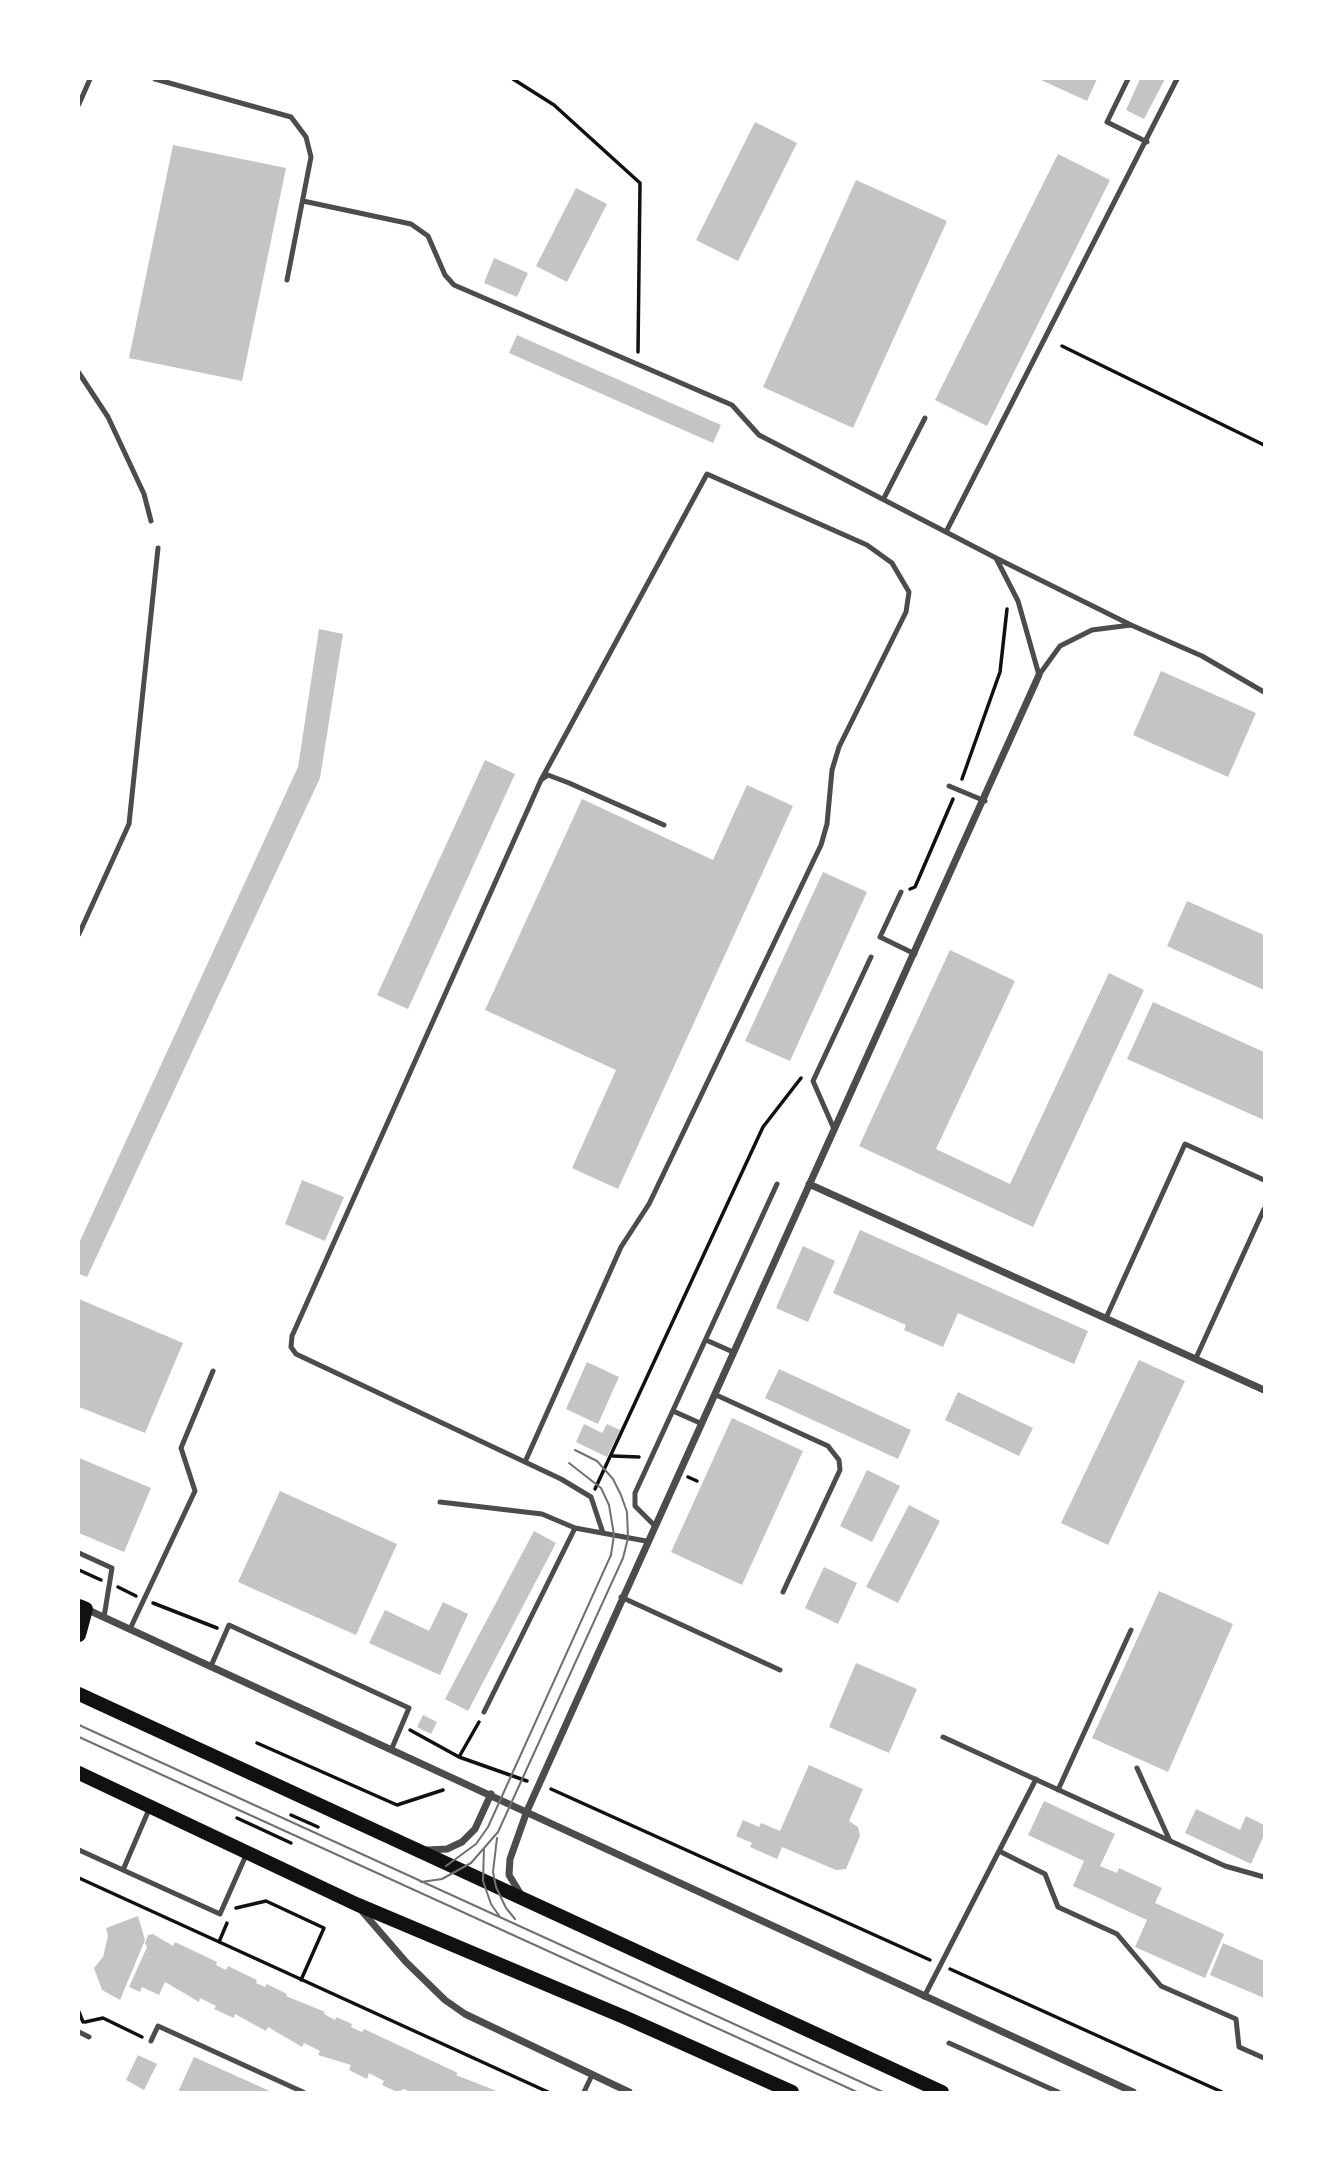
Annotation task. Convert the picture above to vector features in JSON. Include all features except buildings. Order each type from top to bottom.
[{"type":"main road","points":[[79,1635],[83,1608]]},
{"type":"main road","points":[[79,1694],[942,2092]]},
{"type":"main road","points":[[79,1773],[356,1904],[624,2017],[792,2092]]},
{"type":"street","points":[[527,1902],[509,1875],[512,1846],[646,1541],[985,801],[1039,675]]},
{"type":"street","points":[[809,1184],[1264,1390]]},
{"type":"street","points":[[83,1608],[392,1748],[1133,2092]]},
{"type":"street","points":[[422,1850],[447,1849],[462,1842],[475,1829],[491,1794]]},
{"type":"street","points":[[356,1904],[445,2000],[488,2025],[629,2092]]},
{"type":"lane","points":[[79,104],[90,79]]},
{"type":"lane","points":[[155,79],[291,117],[306,137],[311,157],[287,280]]},
{"type":"lane","points":[[1128,79],[1107,122],[1147,142]]},
{"type":"lane","points":[[947,530],[1177,79]]},
{"type":"lane","points":[[303,201],[411,223],[428,236],[445,275],[454,285],[732,405],[759,435],[947,530],[996,558],[1131,625],[1202,656],[1264,692]]},
{"type":"lane","points":[[79,373],[108,417],[144,494],[151,521]]},
{"type":"lane","points":[[884,498],[925,418]]},
{"type":"lane","points":[[525,1462],[621,1247],[649,1204],[821,845],[827,824],[832,771],[839,747],[906,612],[909,592],[892,563],[867,545],[707,474],[541,780],[292,1336],[292,1347],[296,1354],[525,1462],[591,1497],[603,1533]]},
{"type":"lane","points":[[79,934],[129,824],[158,548]]},
{"type":"lane","points":[[996,558],[1018,601],[1039,675]]},
{"type":"lane","points":[[1039,675],[1060,646],[1092,630],[1131,625]]},
{"type":"lane","points":[[541,780],[548,775],[664,825]]},
{"type":"lane","points":[[949,786],[985,801]]},
{"type":"lane","points":[[901,892],[880,937],[915,954]]},
{"type":"lane","points":[[834,1129],[813,1081],[871,957]]},
{"type":"lane","points":[[1106,1318],[1185,1144],[1264,1180]]},
{"type":"lane","points":[[654,1525],[635,1506],[635,1493],[777,1184]]},
{"type":"lane","points":[[1196,1358],[1264,1209]]},
{"type":"lane","points":[[706,1340],[733,1352]]},
{"type":"lane","points":[[130,1629],[195,1491],[181,1448],[213,1371]]},
{"type":"lane","points":[[714,1394],[828,1446],[839,1461],[839,1470],[783,1592]]},
{"type":"lane","points":[[673,1411],[700,1423]]},
{"type":"lane","points":[[440,1502],[542,1514],[575,1528],[646,1541]]},
{"type":"lane","points":[[484,1712],[575,1528]]},
{"type":"lane","points":[[79,1553],[112,1567],[104,1617]]},
{"type":"lane","points":[[621,1597],[780,1670]]},
{"type":"lane","points":[[211,1666],[229,1626],[410,1708],[392,1748]]},
{"type":"lane","points":[[1058,1790],[1131,1630]]},
{"type":"lane","points":[[943,1737],[1224,1866],[1264,1877]]},
{"type":"lane","points":[[1137,1768],[1170,1841]]},
{"type":"lane","points":[[924,1997],[1036,1779]]},
{"type":"lane","points":[[122,1870],[150,1807]]},
{"type":"lane","points":[[79,1850],[220,1914],[247,1853]]},
{"type":"lane","points":[[999,1851],[1045,1874],[1058,1907],[1117,1934],[1161,1986],[1236,2019],[1239,2046],[1264,2058]]},
{"type":"lane","points":[[151,2041],[158,2026],[303,2092]]},
{"type":"lane","points":[[79,2032],[89,2037]]},
{"type":"lane","points":[[949,2043],[1058,2092]]},
{"type":"lane","points":[[584,2092],[592,2075]]},
{"type":"path","points":[[513,79],[554,105],[640,183],[638,363]]},
{"type":"path","points":[[1062,346],[1264,445]]},
{"type":"path","points":[[901,892],[915,887],[957,790],[1000,672],[1006,605]]},
{"type":"path","points":[[591,1497],[613,1456],[763,1127],[803,1076],[820,1066]]},
{"type":"path","points":[[459,1757],[484,1712]]},
{"type":"path","points":[[401,1726],[459,1757],[511,1778],[539,1783],[1222,2092]]},
{"type":"path","points":[[257,1743],[397,1805],[443,1790]]},
{"type":"path","points":[[291,1815],[318,1827]]},
{"type":"path","points":[[237,1818],[291,1843]]},
{"type":"path","points":[[79,1878],[548,2092]]},
{"type":"path","points":[[234,1908],[265,1900],[324,1928],[301,1980]]},
{"type":"path","points":[[219,1942],[229,1919]]},
{"type":"path","points":[[83,2022],[103,2018],[151,2041]]},
{"type":"tram line","points":[[421,1882],[442,1879],[471,1863],[498,1832],[623,1558],[628,1538],[627,1512],[621,1495],[613,1479],[597,1461],[575,1450]]},
{"type":"tram line","points":[[446,1866],[476,1844],[488,1827],[611,1555],[614,1535],[609,1505],[601,1488],[569,1463]]},
{"type":"tram line","points":[[79,1725],[883,2092]]},
{"type":"tram line","points":[[79,1737],[857,2092]]},
{"type":"tram line","points":[[497,1838],[493,1872],[496,1887],[506,1908],[515,1919]]},
{"type":"tram line","points":[[484,1848],[483,1881],[491,1904],[500,1917]]}]
